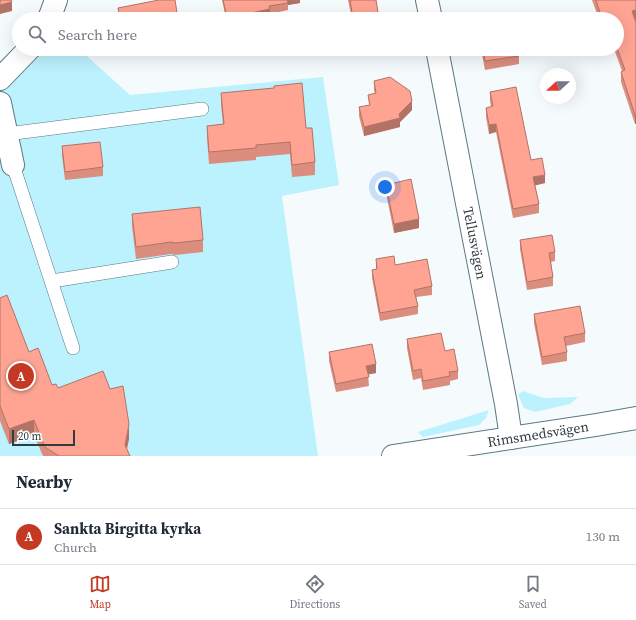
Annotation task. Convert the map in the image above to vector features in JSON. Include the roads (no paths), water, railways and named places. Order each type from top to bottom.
[{"type":"street","points":[[52,12],[56,0]]},
{"type":"street","points":[[427,0],[430,12]]},
{"type":"street","points":[[0,79],[22,56]]},
{"type":"street","name":"Tellusvägen","points":[[438,56],[506,404],[511,438]]},
{"type":"street","points":[[0,103],[14,165]]},
{"type":"street","name":"Rimsmedsvägen","points":[[393,456],[418,454],[636,418]]},
{"type":"lane","points":[[7,134],[202,109]]},
{"type":"lane","points":[[14,165],[73,348]]},
{"type":"lane","points":[[52,282],[172,262]]},
{"type":"place","name":"Sankta Birgitta kyrka","points":[[21,376]]}]
